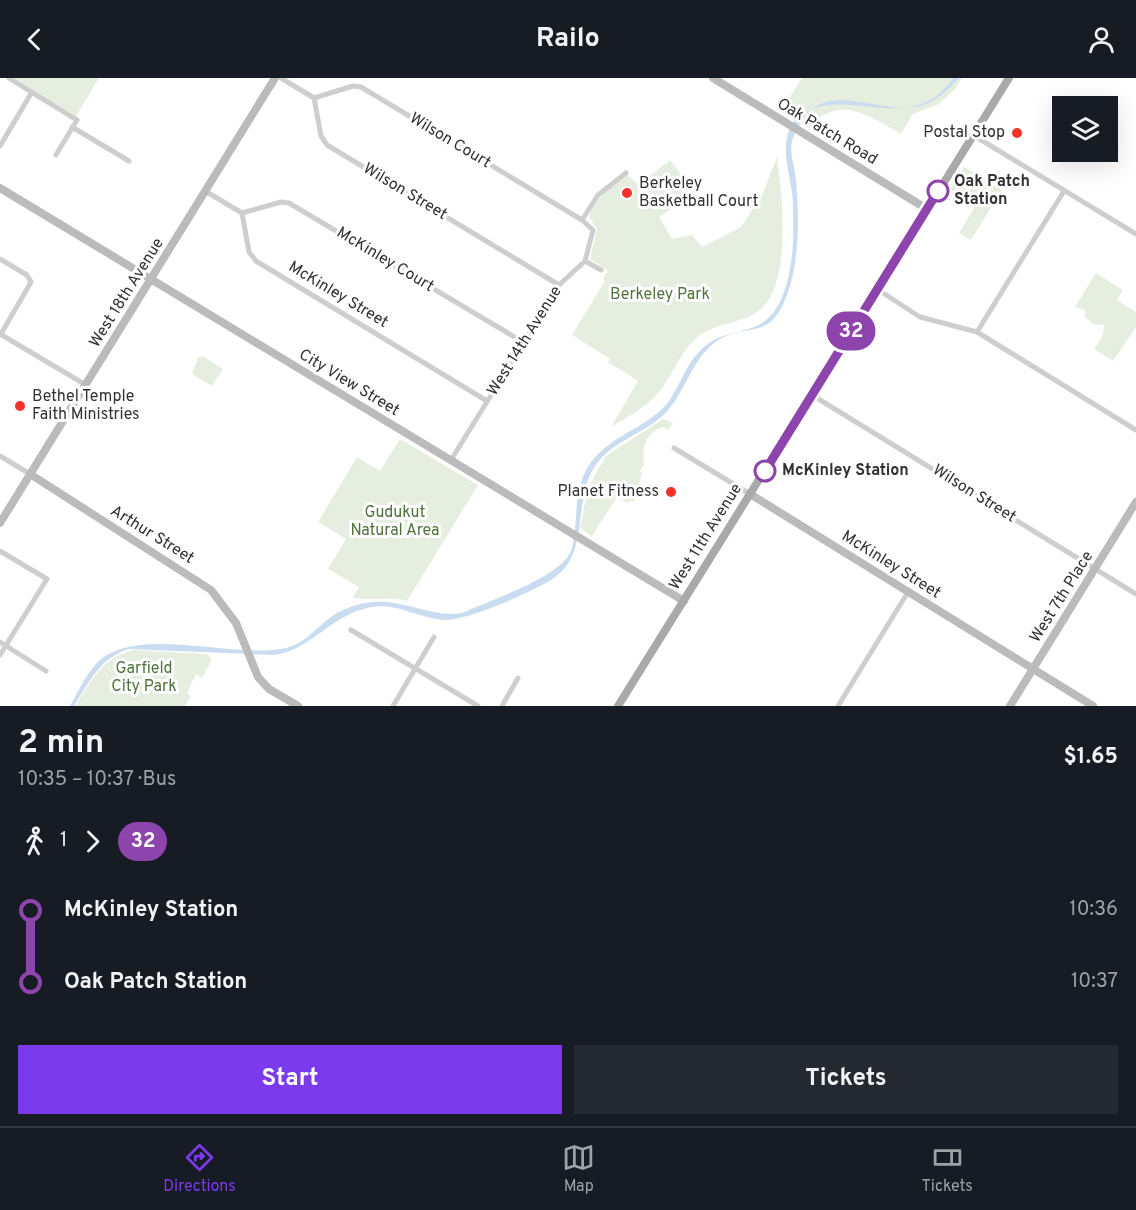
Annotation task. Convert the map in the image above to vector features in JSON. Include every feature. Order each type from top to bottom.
[{"type":"main road","name":"West 11th Avenue","points":[[618,706],[1009,78]]},
{"type":"street","points":[[9,78],[77,120],[56,155]]},
{"type":"street","name":"West 18th Avenue","points":[[0,523],[275,78]]},
{"type":"street","points":[[281,78],[314,98]]},
{"type":"street","name":"Oak Patch Road","points":[[713,78],[927,209]]},
{"type":"street","name":"Wilson Court","points":[[314,98],[352,86],[361,87],[582,220]]},
{"type":"street","points":[[0,146],[32,92]]},
{"type":"street","name":"Wilson Street","points":[[314,98],[321,136],[327,145],[559,285]]},
{"type":"street","points":[[72,127],[129,161]]},
{"type":"street","points":[[973,135],[1136,234]]},
{"type":"street","points":[[601,270],[585,261],[593,230],[582,220],[598,195],[626,173]]},
{"type":"street","name":"City View Street","points":[[0,188],[684,601]]},
{"type":"street","points":[[205,191],[242,213]]},
{"type":"street","points":[[977,332],[1064,191]]},
{"type":"street","name":"McKinley Court","points":[[242,213],[281,202],[289,203],[523,342]]},
{"type":"street","name":"McKinley Street","points":[[242,213],[249,252],[256,261],[487,401]]},
{"type":"street","points":[[0,259],[29,277],[29,286],[0,334],[86,385]]},
{"type":"street","name":"West 14th Avenue","points":[[451,460],[559,285],[585,261]]},
{"type":"street","points":[[877,289],[920,317],[977,332],[1136,430]]},
{"type":"street","name":"Wilson Street","points":[[812,395],[1136,594]]},
{"type":"street","name":"McKinley Street","points":[[674,448],[1093,706]]},
{"type":"street","name":"Arthur Street","points":[[0,456],[211,590],[224,603],[240,631],[254,668],[269,689],[285,703],[298,706]]},
{"type":"street","name":"West 7th Place","points":[[1010,706],[1136,502]]},
{"type":"street","points":[[0,551],[47,579],[3,644],[0,655]]},
{"type":"street","points":[[838,706],[908,592]]},
{"type":"street","points":[[351,630],[478,706]]},
{"type":"street","points":[[393,706],[434,637]]},
{"type":"street","points":[[3,644],[46,671]]},
{"type":"street","points":[[502,706],[518,678]]},
{"type":"green space","points":[[14,78],[99,78],[76,116]]},
{"type":"green space","points":[[802,78],[962,78],[956,88],[939,104],[913,114],[901,134],[866,115],[843,110],[820,117],[809,128],[781,111]]},
{"type":"green space","name":"Berkeley Park","points":[[777,157],[782,236],[781,259],[771,296],[761,309],[753,314],[702,333],[685,351],[654,397],[611,427],[638,381],[608,362],[610,359],[572,335],[605,281],[603,279],[608,271],[590,259],[597,229],[589,217],[592,210],[605,193],[628,175],[638,185],[670,160],[696,193],[659,217],[672,239],[692,235],[702,247],[741,227],[762,195]]},
{"type":"green space","points":[[964,167],[1002,190],[971,240],[959,233],[976,205],[950,189]]},
{"type":"green space","points":[[1096,273],[1123,290],[1117,300],[1136,312],[1136,327],[1113,361],[1094,349],[1103,335],[1104,325],[1093,324],[1085,317],[1085,310],[1075,307]]},
{"type":"green space","points":[[203,356],[223,369],[212,386],[192,374],[198,358]]},
{"type":"green space","points":[[663,419],[673,423],[668,430],[663,427],[657,429],[646,442],[643,453],[644,464],[640,472],[642,473],[634,502],[630,500],[628,503],[617,497],[592,536],[580,528],[588,488],[606,456]]},
{"type":"green space","name":"Gudukut Natural Area","points":[[400,439],[478,485],[407,601],[353,597],[359,587],[328,569],[346,539],[318,522],[357,457],[380,471]]},
{"type":"green space","name":"Garfield City Park","points":[[133,650],[207,654],[212,660],[202,678],[196,674],[187,693],[191,696],[185,706],[75,706],[106,664],[113,658]]},
{"type":"water","points":[[953,78],[959,78],[931,102],[926,104],[912,107],[902,107],[916,106],[935,96]]},
{"type":"water","points":[[834,101],[897,108],[874,107],[832,105],[814,109],[821,104]]},
{"type":"water","points":[[814,109],[802,121],[792,143],[798,238],[791,281],[780,310],[773,320],[765,325],[728,335],[709,347],[669,409],[652,424],[603,456],[588,480],[577,542],[572,557],[564,569],[551,580],[498,605],[454,619],[433,619],[397,608],[377,606],[367,608],[342,618],[300,646],[275,655],[129,649],[119,653],[103,665],[74,706],[70,706],[96,664],[113,652],[134,646],[186,645],[240,650],[286,648],[304,640],[337,613],[355,605],[384,602],[440,613],[462,613],[524,587],[556,568],[567,558],[572,548],[580,485],[589,465],[605,448],[666,405],[692,361],[708,344],[720,337],[756,326],[766,320],[776,309],[787,282],[793,248],[793,203],[786,160],[787,140],[789,130],[795,120]]},
{"type":"bus line","name":"32","points":[[765,471],[938,191]]},
{"type":"place","name":"Postal Stop","points":[[1017,133]]},
{"type":"place","name":"Oak Patch Station","points":[[938,191]]},
{"type":"place","name":"Berkeley Basketball Court","points":[[627,193]]},
{"type":"place","name":"Bethel Temple Faith Ministries","points":[[20,406]]},
{"type":"place","name":"McKinley Station","points":[[765,471]]},
{"type":"place","name":"Planet Fitness","points":[[671,492]]}]
